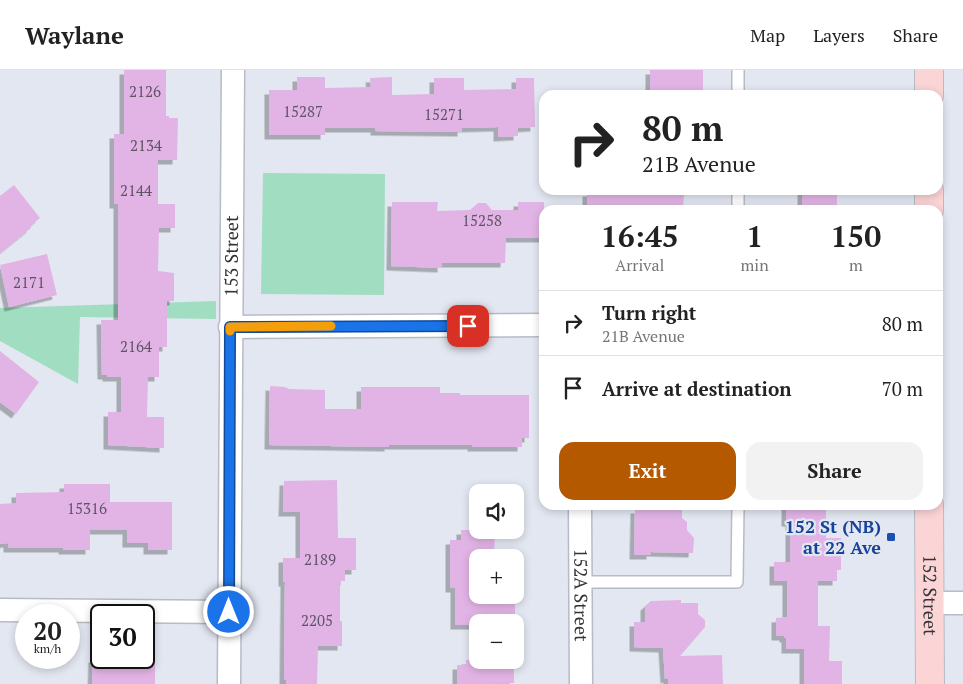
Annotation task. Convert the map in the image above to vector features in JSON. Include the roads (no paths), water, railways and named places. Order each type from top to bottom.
[{"type":"main road","points":[[929,70],[929,90]]},
{"type":"main road","name":"152 Street","points":[[929,510],[930,684]]},
{"type":"street","name":"153 Street","points":[[229,684],[233,70]]},
{"type":"street","points":[[230,327],[539,326]]},
{"type":"street","name":"152A Street","points":[[580,510],[581,684]]},
{"type":"street","points":[[930,603],[963,603]]},
{"type":"street","points":[[0,610],[229,612]]},
{"type":"lane","points":[[738,70],[738,90]]},
{"type":"lane","points":[[581,582],[738,582],[738,510]]},
{"type":"place","name":"152 St (NB) at 22 Ave","points":[[891,537]]}]
